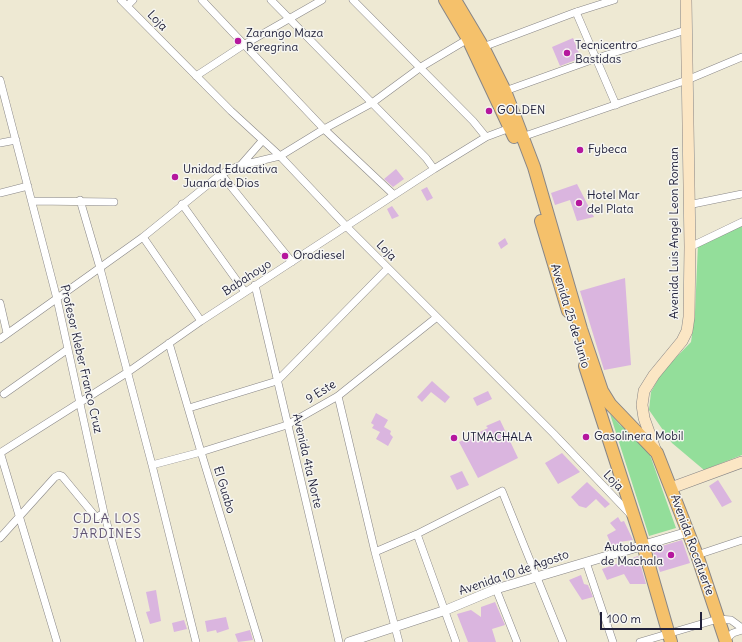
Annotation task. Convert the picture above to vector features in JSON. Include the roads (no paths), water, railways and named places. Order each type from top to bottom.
[{"type":"main road","name":"Avenida 25 de Junio","points":[[445,0],[468,39],[524,160],[567,309],[644,545],[670,638]]},
{"type":"main road","name":"Avenida 25 de Junio","points":[[455,0],[483,47],[505,91],[534,167],[581,329],[602,391],[610,404],[655,449]]},
{"type":"main road","name":"Avenida Luis Angel Leon Roman","points":[[655,449],[644,418],[642,405],[644,391],[654,375],[682,341],[687,332],[689,317],[690,247],[688,206],[686,0]]},
{"type":"main road","name":"Avenida Rocafuerte","points":[[655,449],[688,532],[726,641]]},
{"type":"main road","points":[[671,488],[742,462]]},
{"type":"street","name":"Loja","points":[[121,0],[262,141],[280,156],[346,226],[634,517]]},
{"type":"street","points":[[127,6],[133,0]]},
{"type":"street","points":[[202,0],[324,129],[394,195]]},
{"type":"street","points":[[270,0],[426,158],[434,169]]},
{"type":"street","points":[[196,76],[245,44],[322,0]]},
{"type":"street","points":[[353,0],[421,67],[473,121],[486,137]]},
{"type":"street","points":[[483,47],[576,12],[614,0]]},
{"type":"street","points":[[576,12],[616,105]]},
{"type":"street","points":[[505,91],[597,58],[686,30]]},
{"type":"street","points":[[0,339],[143,237],[221,174],[241,165],[280,156],[324,129],[372,103],[421,67],[468,39]]},
{"type":"street","points":[[522,137],[687,80],[742,57]]},
{"type":"street","name":"Profesor Kleber Franco Cruz","points":[[1,84],[57,299],[104,513],[140,642]]},
{"type":"street","name":"Babahoyo","points":[[0,453],[128,372],[255,285],[434,169],[486,137],[510,128]]},
{"type":"street","points":[[0,143],[16,140]]},
{"type":"street","points":[[241,165],[262,141]]},
{"type":"street","points":[[221,174],[292,262]]},
{"type":"street","points":[[0,193],[28,186]]},
{"type":"street","points":[[688,206],[742,194]]},
{"type":"street","points":[[32,201],[80,200],[114,202]]},
{"type":"street","points":[[80,200],[128,372],[196,642]]},
{"type":"street","points":[[182,204],[245,292]]},
{"type":"street","points":[[690,247],[742,222]]},
{"type":"street","points":[[143,237],[201,321]]},
{"type":"street","points":[[189,408],[277,380],[388,268]]},
{"type":"street","name":"Avenida 4ta Norte","points":[[255,285],[339,642]]},
{"type":"street","points":[[0,303],[7,333]]},
{"type":"street","name":"9 Este","points":[[152,465],[201,452],[287,425],[338,396],[437,317]]},
{"type":"street","name":"El Guabo","points":[[170,343],[201,452],[259,642]]},
{"type":"street","points":[[4,394],[68,349]]},
{"type":"street","points":[[338,396],[375,552],[399,642]]},
{"type":"street","points":[[0,453],[18,517],[57,642]]},
{"type":"street","points":[[0,538],[55,477],[59,475],[62,476],[95,516],[97,517],[104,513]]},
{"type":"street","points":[[375,552],[417,534],[502,491],[538,576],[563,642]]},
{"type":"street","name":"Avenida 10 de Agosto","points":[[349,642],[446,610],[496,589],[688,532]]},
{"type":"street","points":[[417,534],[446,610],[456,642]]},
{"type":"street","points":[[696,555],[742,540]]},
{"type":"street","points":[[586,562],[613,642]]},
{"type":"street","points":[[496,589],[517,642]]},
{"type":"street","points":[[640,642],[670,638],[718,619],[732,620],[742,629],[733,633],[726,641]]},
{"type":"place","name":"Zarango Maza Peregrina","points":[[238,41]]},
{"type":"place","name":"Tecnicentro Bastidas","points":[[567,53]]},
{"type":"place","name":"GOLDEN","points":[[489,111]]},
{"type":"place","name":"Fybeca","points":[[580,150]]},
{"type":"place","name":"Unidad Educativa Juana de Dios","points":[[175,177]]},
{"type":"place","name":"Hotel Mar del Plata","points":[[579,203]]},
{"type":"place","name":"Orodiesel","points":[[285,256]]},
{"type":"place","name":"Gasolinera Mobil","points":[[586,437]]},
{"type":"place","name":"UTMACHALA","points":[[454,438]]},
{"type":"place","name":"Autobanco de Machala","points":[[671,555]]},
{"type":"district","name":"CDLA LOS JARDINES","points":[[107,526]]}]
